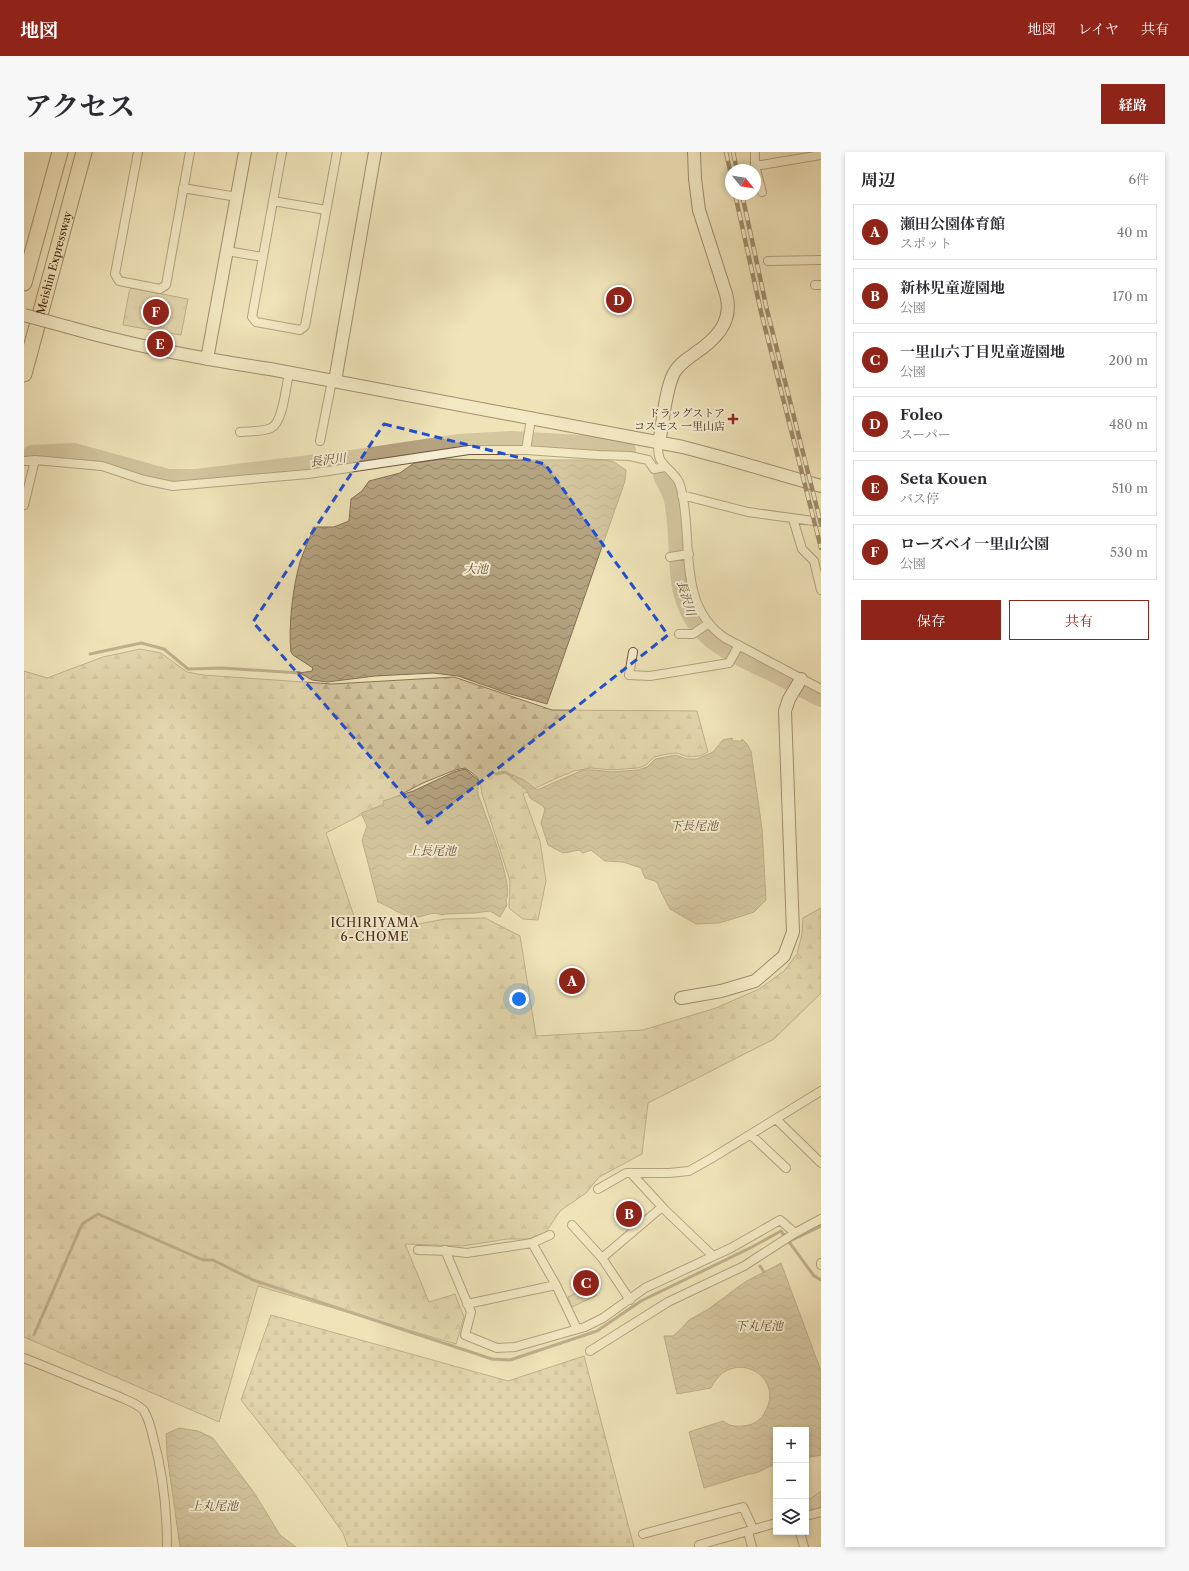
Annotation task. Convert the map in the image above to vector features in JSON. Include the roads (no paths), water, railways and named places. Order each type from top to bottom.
[{"type":"highway","points":[[24,283],[60,152]]},
{"type":"highway","name":"Meishin Expressway","points":[[24,374],[84,152]]},
{"type":"street","points":[[138,152],[115,274],[119,281],[160,289],[166,285],[190,152]]},
{"type":"street","points":[[207,359],[245,152]]},
{"type":"street","points":[[282,152],[252,317],[256,322],[300,330],[305,326],[337,152]]},
{"type":"street","points":[[320,441],[333,381],[375,152]]},
{"type":"street","points":[[694,152],[695,179],[699,210],[726,294],[728,312],[725,323],[718,334],[708,344],[684,361],[674,373],[669,386],[659,442],[659,458],[665,467],[676,478],[682,495],[694,594],[701,612],[708,623],[718,633],[738,646],[821,689]]},
{"type":"street","points":[[755,152],[755,164]]},
{"type":"street","points":[[761,165],[821,155]]},
{"type":"street","points":[[183,188],[237,197]]},
{"type":"street","points":[[273,201],[326,210]]},
{"type":"street","points":[[227,251],[263,257]]},
{"type":"street","points":[[768,261],[821,260]]},
{"type":"street","points":[[24,315],[114,340],[207,359],[659,442],[724,458],[821,486]]},
{"type":"street","points":[[240,432],[270,428],[276,424],[280,418],[289,373]]},
{"type":"street","points":[[526,450],[531,418]]},
{"type":"street","points":[[24,461],[35,460],[102,466],[144,480],[173,486],[308,474],[469,450],[526,450],[598,456],[630,456],[648,460],[654,469],[665,467]]},
{"type":"street","points":[[24,504],[35,460]]},
{"type":"street","points":[[682,495],[748,512],[821,522]]},
{"type":"street","points":[[793,519],[802,549],[814,561],[821,590]]},
{"type":"street","points":[[670,557],[688,554]]},
{"type":"street","points":[[679,634],[694,634],[708,623]]},
{"type":"street","points":[[633,652],[630,675],[650,676],[730,663],[738,646]]},
{"type":"street","points":[[681,998],[721,991],[754,981],[784,956],[793,932],[785,711],[789,699],[801,679]]},
{"type":"street","points":[[598,1189],[626,1173],[669,1173],[689,1171],[821,1091]]},
{"type":"street","points":[[776,1119],[821,1163]]},
{"type":"street","points":[[751,1134],[786,1168]]},
{"type":"street","points":[[631,1174],[712,1256]]},
{"type":"street","points":[[602,1258],[662,1207]]},
{"type":"street","points":[[590,1351],[668,1302],[744,1266],[789,1237],[821,1219]]},
{"type":"street","points":[[446,1250],[471,1312],[465,1335],[497,1348],[515,1347],[578,1329],[603,1318],[645,1288],[712,1256],[780,1220],[789,1237]]},
{"type":"street","points":[[572,1225],[602,1258],[630,1300]]},
{"type":"street","points":[[418,1250],[446,1250],[467,1253],[532,1243],[550,1235]]},
{"type":"street","points":[[532,1243],[556,1285],[578,1329]]},
{"type":"street","points":[[467,1304],[556,1285]]},
{"type":"street","points":[[24,1358],[120,1397],[136,1404],[143,1410],[150,1423],[163,1478],[167,1547]]},
{"type":"street","points":[[643,1534],[743,1507],[750,1528],[752,1547]]},
{"type":"street","points":[[809,1515],[821,1512]]},
{"type":"street","points":[[700,1547],[699,1545],[750,1528],[773,1524]]},
{"type":"street","points":[[801,1535],[804,1547]]},
{"type":"water","name":"大池","points":[[443,459],[605,460],[614,462],[626,470],[625,481],[547,704],[507,693],[458,676],[433,673],[375,676],[327,682],[312,680],[300,673],[312,671],[313,668],[293,655],[291,652],[291,619],[295,583],[300,562],[313,527],[334,527],[349,521],[351,499],[362,491],[369,481],[400,473],[414,463]]},
{"type":"water","name":"下長尾池","points":[[732,738],[733,741],[742,741],[742,739],[751,751],[762,829],[766,900],[754,912],[719,923],[696,924],[670,909],[658,884],[655,881],[645,878],[641,868],[623,862],[605,861],[591,850],[583,853],[579,850],[563,853],[548,845],[541,823],[545,809],[543,806],[530,798],[526,789],[511,778],[513,775],[524,780],[537,790],[583,770],[612,772],[638,770],[647,767],[655,759],[676,755],[687,759],[697,759],[713,752],[723,740]]},
{"type":"water","name":"上長尾池","points":[[465,769],[478,780],[478,794],[503,865],[508,892],[506,900],[507,905],[500,917],[490,911],[442,915],[434,913],[414,917],[404,915],[378,902],[362,840],[367,826],[361,813],[384,805],[383,801],[413,791],[454,772]]},
{"type":"water","name":"下丸尾池","points":[[781,1263],[821,1371],[821,1455],[809,1457],[809,1427],[773,1427],[773,1465],[756,1473],[704,1488],[689,1432],[723,1421],[738,1426],[749,1425],[756,1422],[764,1414],[770,1399],[768,1387],[762,1377],[753,1370],[742,1367],[731,1369],[720,1375],[711,1388],[677,1394],[664,1336],[673,1336],[689,1320],[707,1310],[745,1282]]},
{"type":"water","name":"上丸尾池","points":[[179,1428],[198,1431],[213,1438],[255,1494],[280,1535],[296,1547],[180,1547],[167,1455],[166,1434]]},
{"type":"waterway","name":"長沢川","points":[[32,454],[74,452],[168,478],[196,478],[359,458],[459,443],[511,440],[580,444],[627,450]]},
{"type":"waterway","name":"長沢川","points":[[662,475],[672,497],[675,509],[679,573],[682,593],[688,610],[696,624],[719,645],[734,654],[821,698]]},
{"type":"waterway","points":[[90,654],[141,643],[164,649],[188,669],[222,668],[300,673]]},
{"type":"waterway","points":[[496,774],[505,772],[512,776]]},
{"type":"waterway","points":[[34,1335],[82,1224],[98,1214],[203,1260],[213,1260],[253,1280],[492,1359],[510,1360],[597,1331],[641,1301],[752,1247],[781,1231],[814,1276],[821,1280]]},
{"type":"waterway","points":[[788,1242],[821,1226]]},
{"type":"waterway","points":[[760,1266],[764,1272]]},
{"type":"railway","points":[[726,152],[729,164]]},
{"type":"railway","points":[[733,152],[736,164]]},
{"type":"railway","points":[[736,200],[761,312],[821,548]]},
{"type":"railway","points":[[743,200],[767,310],[821,524]]},
{"type":"place","name":"Foleo","points":[[619,300]]},
{"type":"place","name":"ローズベイ一里山公園","points":[[156,312]]},
{"type":"place","name":"Seta Kouen","points":[[160,344]]},
{"type":"place","name":"ドラッグストア コスモス 一里山店","points":[[733,419]]},
{"type":"place","name":"瀬田公園体育館","points":[[572,981]]},
{"type":"place","name":"新林児童遊園地","points":[[629,1214]]},
{"type":"place","name":"一里山六丁目児童遊園地","points":[[586,1283]]},
{"type":"district","name":"ICHIRIYAMA 6-CHOME","points":[[375,930]]}]
